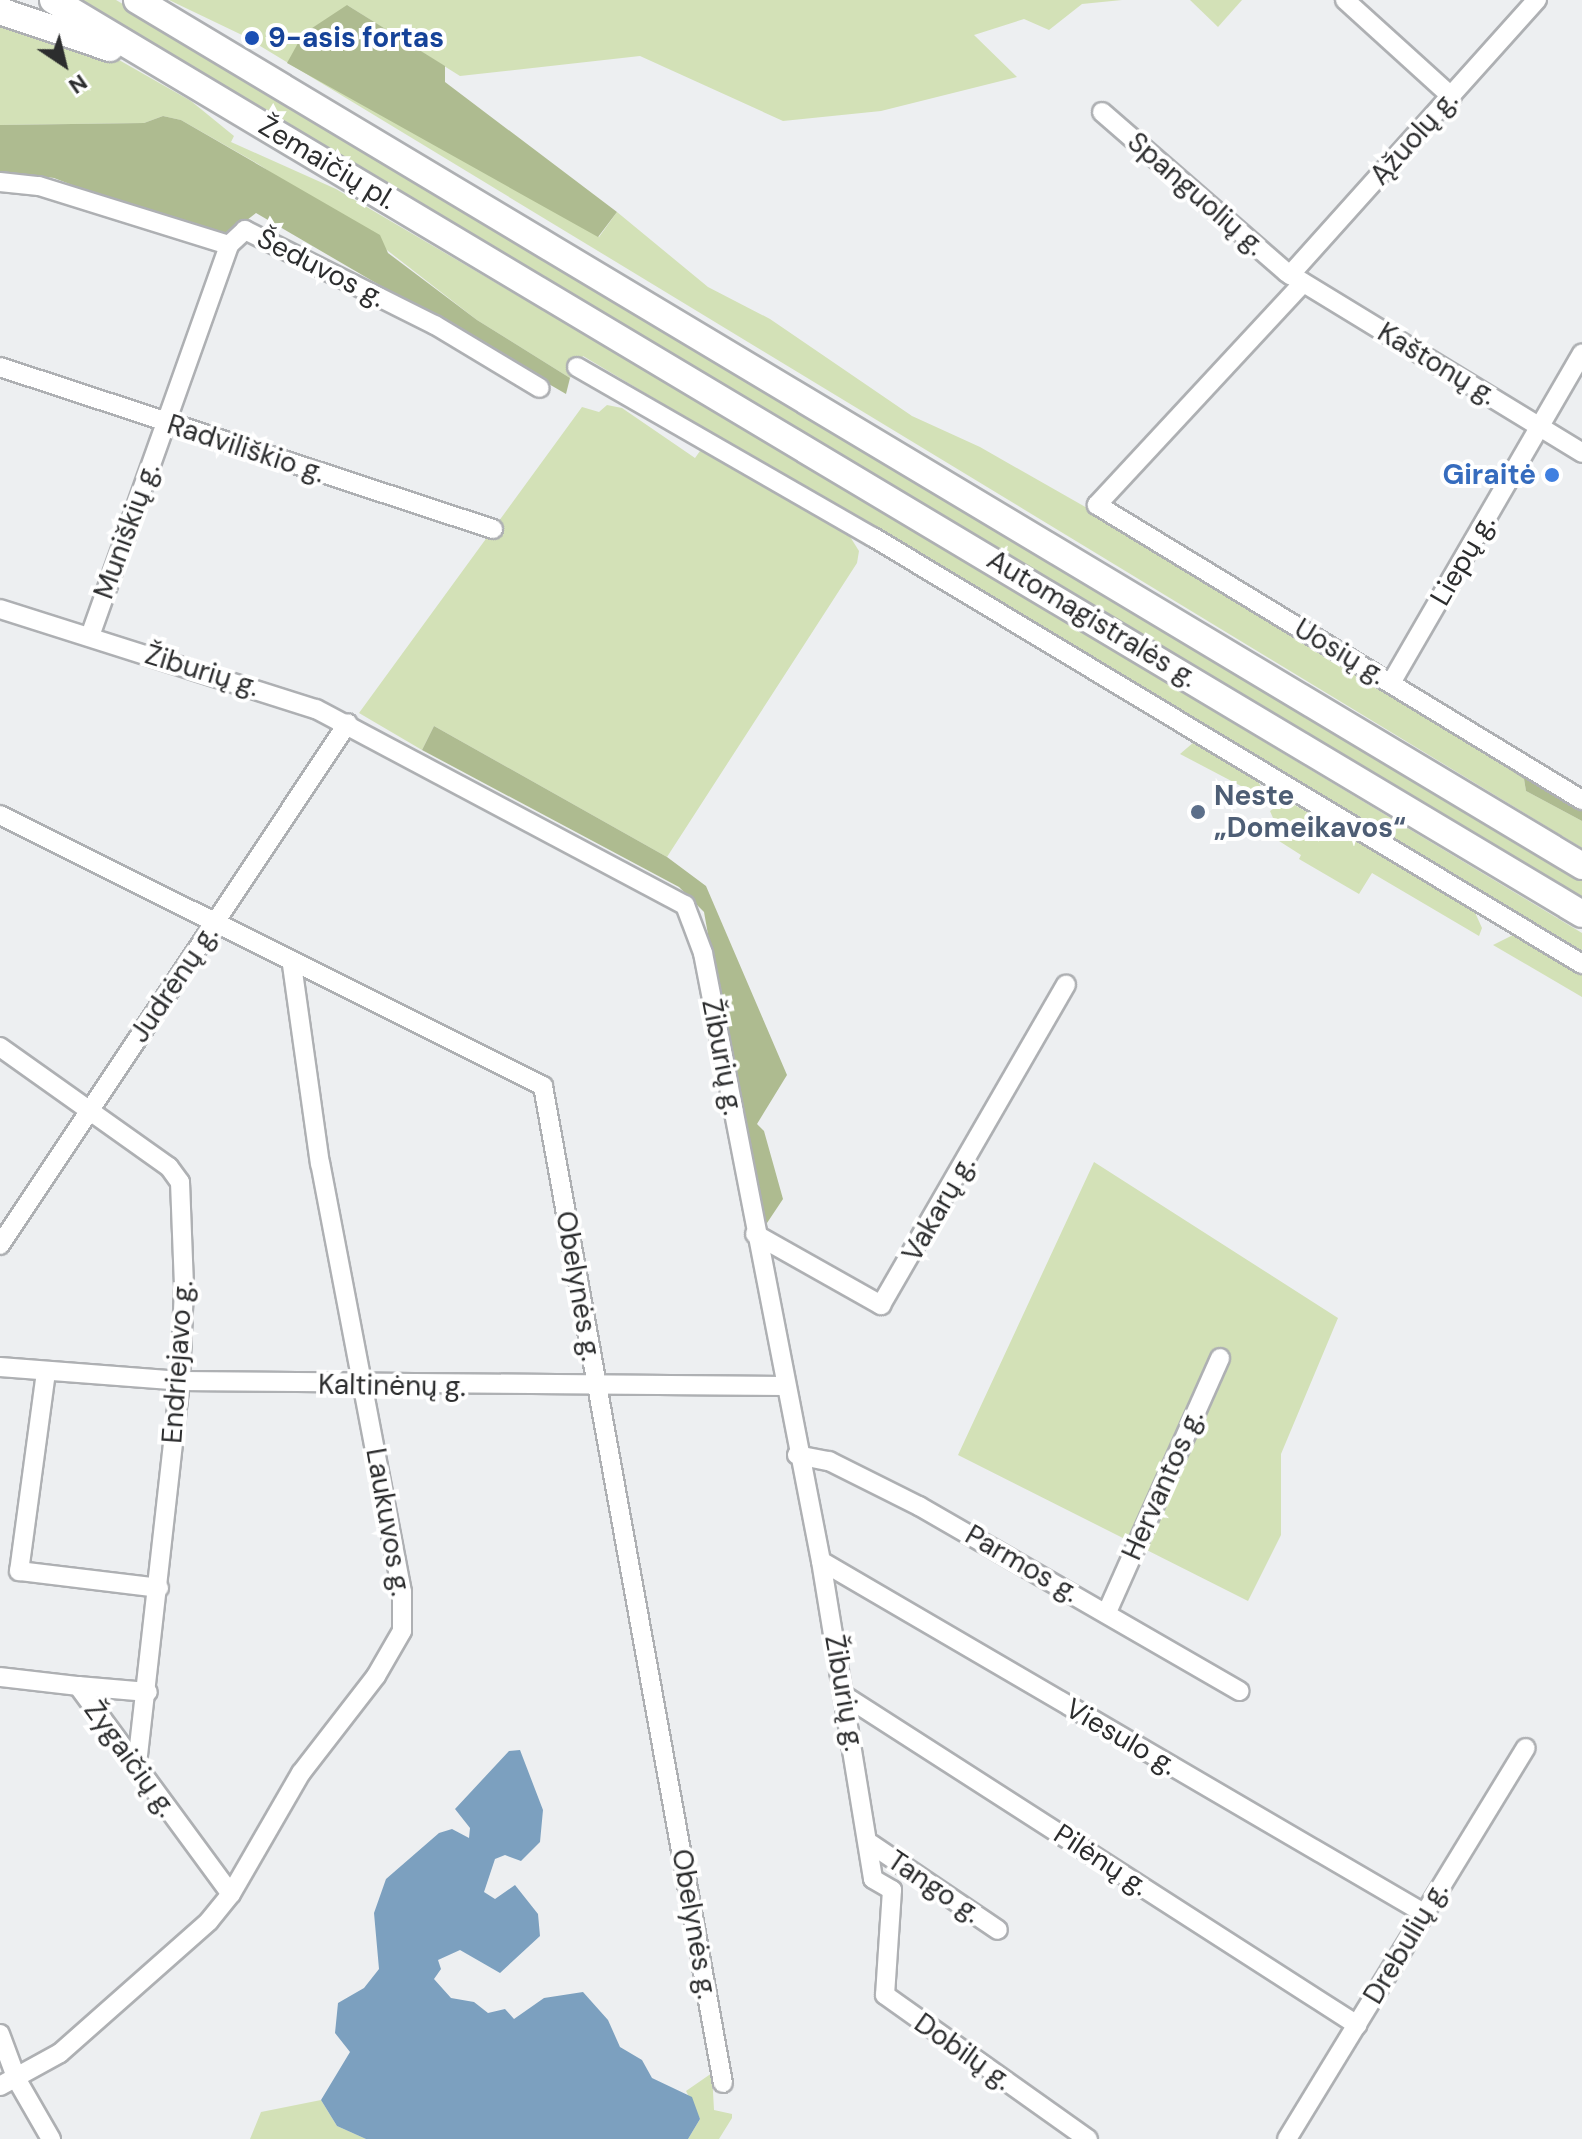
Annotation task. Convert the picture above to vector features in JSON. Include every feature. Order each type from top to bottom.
[{"type":"highway","name":"Žemaičių pl.","points":[[53,0],[601,327]]},
{"type":"highway","name":"Žemaičių pl.","points":[[137,0],[621,292]]},
{"type":"highway","points":[[0,11],[173,71]]},
{"type":"highway","name":"Automagistralės g.","points":[[621,292],[1582,866]]},
{"type":"highway","name":"Automagistralės g.","points":[[601,327],[1582,914]]},
{"type":"highway","points":[[1490,859],[1512,881],[1582,924]]},
{"type":"street","points":[[1345,0],[1452,97]]},
{"type":"street","name":"Ąžuolų g.","points":[[1097,505],[1537,0]]},
{"type":"street","name":"Spanguolių g.","points":[[1102,112],[1297,279]]},
{"type":"street","name":"Šeduvos g.","points":[[0,182],[39,186],[229,245],[245,230],[435,325],[540,388]]},
{"type":"street","name":"Muniškių g.","points":[[90,636],[229,245]]},
{"type":"street","name":"Kaštonų g.","points":[[1297,279],[1582,453]]},
{"type":"street","name":"Liepų g.","points":[[1391,683],[1541,429],[1582,353]]},
{"type":"street","name":"Radviliškio g.","points":[[0,367],[493,529]]},
{"type":"street","points":[[577,367],[898,552],[1582,964]]},
{"type":"street","name":"Uosių g.","points":[[1097,505],[1582,800]]},
{"type":"street","name":"Žiburių g.","points":[[0,609],[283,696],[348,723],[685,905],[703,953],[797,1455],[821,1561],[871,1844],[873,1879],[892,1890],[890,1939]]},
{"type":"street","name":"Judrėnų g.","points":[[0,1245],[348,723]]},
{"type":"street","name":"Obelynės g.","points":[[0,815],[292,964],[543,1086],[723,2083]]},
{"type":"street","name":"Laukuvos g.","points":[[8,2083],[60,2053],[209,1921],[231,1894],[301,1773],[376,1676],[402,1631],[402,1592],[366,1385],[320,1164],[292,964]]},
{"type":"street","name":"Vakarų g.","points":[[755,1234],[881,1305],[1066,984]]},
{"type":"street","name":"Endriejavo g.","points":[[0,1047],[169,1167],[180,1182],[184,1288],[180,1381],[148,1692],[137,1767]]},
{"type":"street","name":"Hervantos g.","points":[[1107,1612],[1220,1358]]},
{"type":"street","name":"Kaltinėnų g.","points":[[0,1367],[180,1381],[596,1388],[784,1386]]},
{"type":"street","points":[[46,1372],[19,1571],[159,1588]]},
{"type":"street","name":"Parmos g.","points":[[797,1455],[829,1461],[919,1506],[1239,1691]]},
{"type":"street","name":"Viesulo g.","points":[[821,1561],[1422,1912]]},
{"type":"street","name":"Žygaičių g.","points":[[0,1677],[78,1686],[231,1894]]},
{"type":"street","points":[[78,1686],[148,1692]]},
{"type":"street","name":"Pilėnų g.","points":[[845,1696],[1357,2025]]},
{"type":"street","name":"Drebulių g.","points":[[1287,2139],[1422,1912],[1526,1748]]},
{"type":"street","name":"Tango g.","points":[[871,1844],[998,1930]]},
{"type":"street","name":"Dobilų g.","points":[[890,1939],[883,1983],[893,2003],[1088,2139]]},
{"type":"street","points":[[0,2034],[8,2083],[51,2139]]},
{"type":"green space","points":[[76,0],[116,0],[389,161],[1582,877],[1582,898]]},
{"type":"green space","points":[[169,0],[1122,0],[1082,4],[1049,30],[1024,19],[974,35],[1017,77],[881,111],[783,121],[640,56],[460,76],[347,5],[599,237],[617,212],[708,287],[770,319],[912,416],[980,447],[1226,587],[1450,725],[1448,731],[1524,779],[1526,791],[1582,821],[1582,848],[242,35]]},
{"type":"green space","points":[[1190,0],[1242,0],[1218,27]]},
{"type":"green space","points":[[347,5],[445,66],[445,82],[617,212],[598,237],[287,63],[303,34]]},
{"type":"green space","points":[[0,17],[119,60],[191,101],[234,136],[231,142],[336,189],[689,396],[1582,933],[1582,953],[583,356],[570,378],[477,320],[383,247],[258,164],[181,120],[163,116],[144,123],[0,125]]},
{"type":"green space","points":[[163,116],[181,120],[380,235],[388,253],[477,320],[570,378],[566,394],[256,213],[219,242],[54,178],[0,171],[0,125],[144,123]]},
{"type":"green space","points":[[607,405],[622,408],[695,458],[700,451],[724,460],[849,535],[859,551],[857,563],[667,857],[434,726],[422,750],[359,713],[582,407],[599,412]]},
{"type":"green space","points":[[1450,725],[1582,807],[1582,821],[1526,791],[1524,779],[1447,730]]},
{"type":"green space","points":[[434,726],[667,857],[706,886],[787,1075],[757,1124],[764,1131],[783,1199],[761,1232],[704,912],[679,887],[422,750]]},
{"type":"green space","points":[[1194,742],[1255,775],[1264,793],[1260,796],[1180,754]]},
{"type":"green space","points":[[1286,800],[1473,908],[1482,928],[1479,936],[1372,873],[1359,894],[1299,859],[1301,855],[1262,830],[1273,818],[1270,811]]},
{"type":"green space","points":[[1515,934],[1582,974],[1582,997],[1493,945]]},
{"type":"green space","points":[[1094,1162],[1338,1318],[1281,1454],[1281,1535],[1248,1601],[958,1455]]},
{"type":"green space","points":[[712,2073],[714,2110],[732,2114],[732,2118],[719,2139],[688,2139],[700,2119],[686,2091]]},
{"type":"green space","points":[[321,2100],[337,2126],[366,2139],[250,2139],[261,2112]]},
{"type":"water","points":[[520,1750],[543,1810],[540,1842],[521,1861],[505,1855],[495,1859],[484,1892],[495,1899],[515,1885],[538,1914],[540,1936],[500,1973],[460,1950],[438,1960],[441,1969],[434,1979],[451,1998],[474,2002],[488,2013],[505,2009],[514,2019],[544,1998],[583,1992],[608,2020],[620,2047],[642,2060],[652,2078],[692,2097],[700,2119],[688,2139],[366,2139],[337,2126],[321,2100],[350,2052],[335,2033],[338,2003],[364,1988],[379,1969],[374,1913],[386,1879],[439,1833],[452,1829],[469,1838],[470,1828],[455,1809],[509,1751]]},
{"type":"place","name":"9-asis fortas","points":[[252,38]]},
{"type":"place","name":"Giraitė","points":[[1552,475]]},
{"type":"place","name":"Neste „Domeikavos“","points":[[1198,812]]}]
